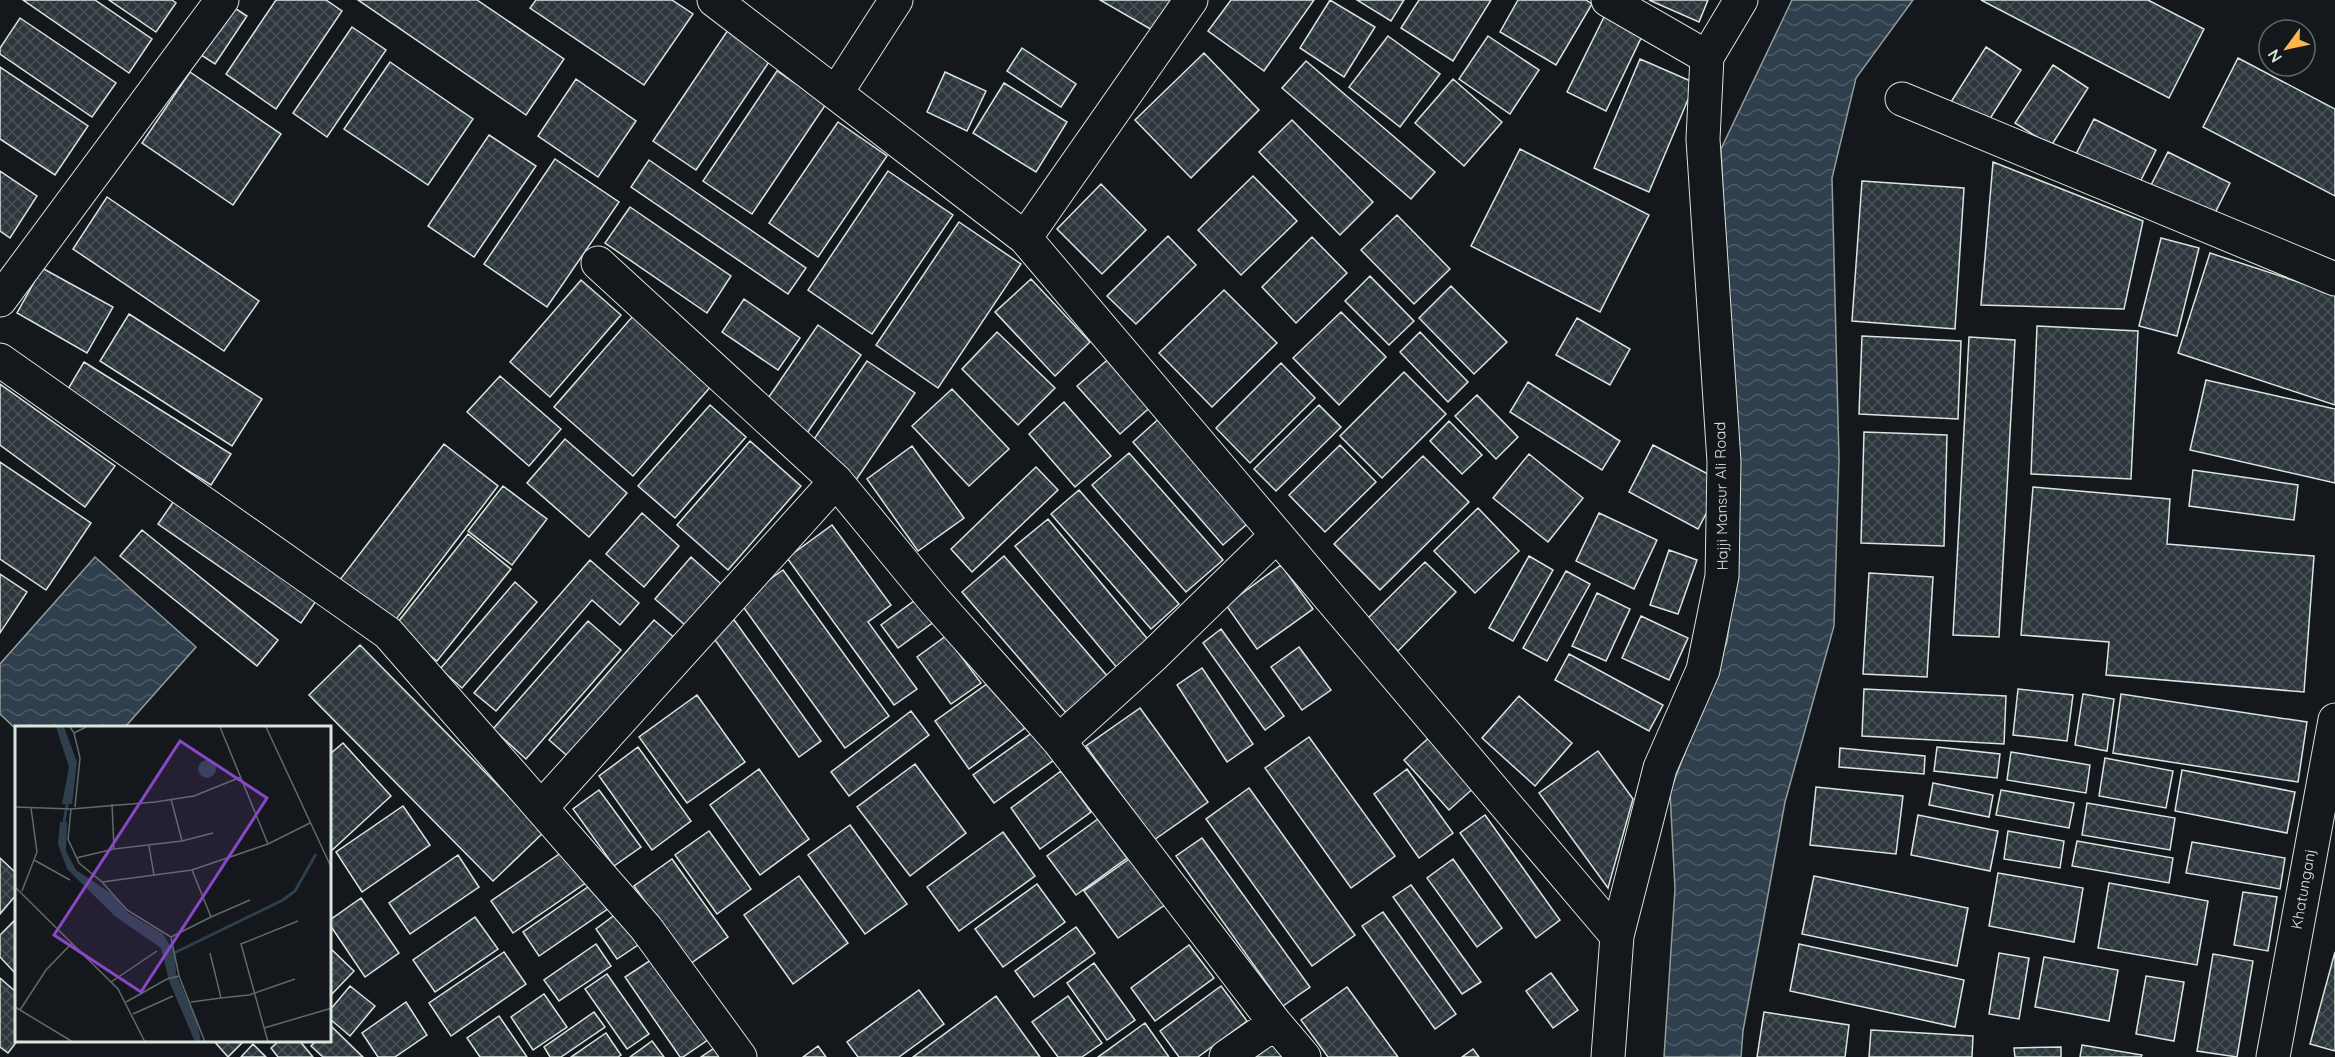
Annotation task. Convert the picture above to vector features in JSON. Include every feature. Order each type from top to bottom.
[{"type":"street","points":[[0,300],[222,0]]},
{"type":"street","points":[[714,0],[1026,238],[1617,936]]},
{"type":"street","points":[[836,93],[896,0]]},
{"type":"street","points":[[1026,238],[1191,0]]},
{"type":"street","points":[[1608,0],[1707,57]]},
{"type":"street","name":"Hajji Mansur Ali Road","points":[[1608,1057],[1617,936],[1660,768],[1703,670],[1722,576],[1724,462],[1703,139],[1707,57],[1741,0]]},
{"type":"street","points":[[1902,99],[2335,279]]},
{"type":"street","points":[[598,263],[836,481],[934,600],[1059,741],[1275,1023],[1304,1057]]},
{"type":"street","points":[[0,360],[388,633],[646,928],[740,1057]]},
{"type":"street","points":[[541,808],[836,481]]},
{"type":"street","points":[[1059,741],[1154,656],[1277,535]]},
{"type":"street","name":"Khatunganj","points":[[2273,1057],[2322,861],[2335,720]]},
{"type":"street","points":[[1226,1057],[1275,1023]]},
{"type":"water","points":[[1792,0],[1913,0],[1856,78],[1832,178],[1839,459],[1834,626],[1785,802],[1743,1031],[1741,1057],[1664,1057],[1675,889],[1670,792],[1727,642],[1739,545],[1721,149]]},
{"type":"water","points":[[95,557],[196,647],[126,726],[15,726],[15,728],[0,714],[0,664]]},
{"type":"building","points":[[23,0],[95,0],[152,39],[129,73]]},
{"type":"building","points":[[109,0],[172,0],[176,3],[156,32]]},
{"type":"building","points":[[276,0],[326,0],[342,11],[276,109],[226,74]]},
{"type":"building","points":[[358,0],[477,0],[564,59],[526,115]]},
{"type":"building","points":[[536,0],[672,0],[693,14],[644,85],[530,8]]},
{"type":"building","points":[[1100,0],[1171,0],[1161,35]]},
{"type":"building","points":[[1231,0],[1314,0],[1264,71],[1208,31]]},
{"type":"building","points":[[1330,0],[1375,27],[1344,77],[1300,48]]},
{"type":"building","points":[[1357,0],[1404,0],[1391,21]]},
{"type":"building","points":[[1419,0],[1491,0],[1453,61],[1401,28]]},
{"type":"building","points":[[1518,0],[1586,0],[1592,4],[1556,65],[1500,32]]},
{"type":"building","points":[[1649,0],[1708,0],[1699,22]]},
{"type":"building","points":[[1981,0],[2148,0],[2204,29],[2169,98]]},
{"type":"building","points":[[230,5],[247,16],[215,64],[198,53]]},
{"type":"building","points":[[1606,13],[1644,32],[1606,111],[1567,92]]},
{"type":"building","points":[[20,18],[116,83],[92,117],[0,54],[0,48]]},
{"type":"building","points":[[352,27],[386,50],[327,137],[293,113]]},
{"type":"building","points":[[728,30],[771,59],[696,170],[653,141]]},
{"type":"building","points":[[1388,36],[1440,74],[1400,127],[1349,87]]},
{"type":"building","points":[[1488,36],[1539,70],[1510,114],[1459,79]]},
{"type":"building","points":[[1986,47],[2021,70],[1984,128],[1949,105]]},
{"type":"building","points":[[1022,48],[1076,84],[1061,107],[1007,71]]},
{"type":"building","points":[[1204,53],[1259,110],[1191,178],[1135,120]]},
{"type":"building","points":[[2238,58],[2257,68],[2257,78],[2276,78],[2335,109],[2335,196],[2203,127]]},
{"type":"building","points":[[1640,59],[1695,83],[1649,192],[1594,168]]},
{"type":"building","points":[[1306,61],[1435,172],[1411,199],[1282,88]]},
{"type":"building","points":[[390,62],[473,119],[428,185],[344,129]]},
{"type":"building","points":[[2053,65],[2088,88],[2051,146],[2015,123]]},
{"type":"building","points":[[0,67],[88,126],[55,175],[0,139]]},
{"type":"building","points":[[777,71],[826,104],[752,214],[703,181]]},
{"type":"building","points":[[190,72],[281,134],[233,205],[142,143]]},
{"type":"building","points":[[945,72],[986,91],[967,131],[927,112]]},
{"type":"building","points":[[576,79],[636,121],[598,177],[538,136]]},
{"type":"building","points":[[1453,79],[1502,122],[1464,166],[1415,123]]},
{"type":"building","points":[[1004,83],[1067,122],[1036,172],[973,133]]},
{"type":"building","points":[[2094,119],[2156,150],[2137,188],[2075,156]]},
{"type":"building","points":[[1292,120],[1373,202],[1340,235],[1259,152]]},
{"type":"building","points":[[838,122],[887,156],[818,257],[769,223]]},
{"type":"building","points":[[489,135],[536,166],[474,257],[428,226]]},
{"type":"building","points":[[1520,149],[1649,215],[1600,312],[1471,246]]},
{"type":"building","points":[[2168,152],[2230,183],[2211,221],[2149,189]]},
{"type":"building","points":[[555,159],[619,202],[547,307],[484,264]]},
{"type":"building","points":[[649,160],[806,268],[788,294],[631,187]]},
{"type":"building","points":[[1993,162],[2143,221],[2124,309],[1981,305]]},
{"type":"building","points":[[0,171],[37,196],[10,238],[0,231]]},
{"type":"building","points":[[888,171],[953,215],[872,334],[808,290]]},
{"type":"building","points":[[1253,176],[1297,221],[1241,275],[1198,230]]},
{"type":"building","points":[[1862,181],[1964,188],[1955,329],[1852,321]]},
{"type":"building","points":[[1101,184],[1146,230],[1102,274],[1057,229]]},
{"type":"building","points":[[107,197],[259,301],[224,351],[73,249]]},
{"type":"building","points":[[630,207],[731,276],[707,313],[605,243]]},
{"type":"building","points":[[1397,215],[1450,269],[1414,304],[1361,250]]},
{"type":"building","points":[[959,222],[1021,264],[938,388],[876,345]]},
{"type":"building","points":[[1168,236],[1196,265],[1136,324],[1107,296]]},
{"type":"building","points":[[1312,237],[1347,273],[1296,323],[1262,287]]},
{"type":"building","points":[[2161,238],[2199,248],[2177,336],[2139,326]]},
{"type":"building","points":[[2210,253],[2335,294],[2335,405],[2178,353]]},
{"type":"building","points":[[42,268],[113,307],[87,353],[17,313]]},
{"type":"building","points":[[1370,276],[1414,321],[1389,345],[1345,301]]},
{"type":"building","points":[[1031,279],[1090,342],[1055,376],[995,312]]},
{"type":"building","points":[[581,280],[621,315],[550,397],[510,362]]},
{"type":"building","points":[[1451,286],[1507,342],[1474,374],[1419,318]]},
{"type":"building","points":[[1224,290],[1277,343],[1212,407],[1159,353]]},
{"type":"building","points":[[744,299],[800,338],[778,370],[722,332]]},
{"type":"building","points":[[1341,312],[1386,357],[1339,405],[1293,358]]},
{"type":"building","points":[[129,314],[262,399],[232,446],[100,361]]},
{"type":"building","points":[[633,316],[712,385],[633,476],[554,407]]},
{"type":"building","points":[[1577,318],[1630,349],[1610,385],[1556,355]]},
{"type":"building","points":[[818,325],[861,355],[803,439],[760,410]]},
{"type":"building","points":[[2037,326],[2138,331],[2131,479],[2031,474]]},
{"type":"building","points":[[997,332],[1055,388],[1018,425],[962,369]]},
{"type":"building","points":[[1420,332],[1468,382],[1448,402],[1400,352]]},
{"type":"building","points":[[1862,336],[1961,341],[1958,419],[1859,414]]},
{"type":"building","points":[[1969,337],[2015,340],[1999,637],[1953,635]]},
{"type":"building","points":[[1112,356],[1155,403],[1120,434],[1077,386]]},
{"type":"building","points":[[867,361],[915,393],[854,483],[806,451]]},
{"type":"building","points":[[84,362],[231,454],[211,485],[65,394]]},
{"type":"building","points":[[1281,363],[1315,398],[1250,463],[1216,428]]},
{"type":"building","points":[[1404,372],[1446,414],[1382,478],[1340,436]]},
{"type":"building","points":[[500,376],[561,429],[529,466],[467,412]]},
{"type":"building","points":[[2206,380],[2335,409],[2335,483],[2190,450]]},
{"type":"building","points":[[1528,382],[1620,441],[1602,470],[1510,412]]},
{"type":"building","points":[[0,384],[115,466],[85,507],[0,445]]},
{"type":"building","points":[[952,389],[1009,449],[969,486],[912,426]]},
{"type":"building","points":[[1477,395],[1518,437],[1496,459],[1455,416]]},
{"type":"building","points":[[1064,402],[1111,456],[1075,487],[1029,434]]},
{"type":"building","points":[[710,405],[746,437],[675,518],[638,486]]},
{"type":"building","points":[[1319,405],[1341,427],[1276,491],[1254,469]]},
{"type":"building","points":[[1163,415],[1254,518],[1223,545],[1133,442]]},
{"type":"building","points":[[1449,421],[1482,455],[1462,474],[1430,441]]},
{"type":"building","points":[[1864,432],[1947,435],[1944,546],[1861,543]]},
{"type":"building","points":[[565,439],[627,493],[589,537],[527,483]]},
{"type":"building","points":[[750,441],[801,486],[728,570],[677,525]]},
{"type":"building","points":[[444,444],[498,486],[394,622],[339,581]]},
{"type":"building","points":[[1340,445],[1376,482],[1325,532],[1289,495]]},
{"type":"building","points":[[1653,445],[1723,482],[1698,529],[1629,492]]},
{"type":"building","points":[[912,446],[964,518],[918,551],[867,479]]},
{"type":"building","points":[[1129,453],[1223,560],[1186,592],[1092,485]]},
{"type":"building","points":[[1529,454],[1583,498],[1548,542],[1493,498]]},
{"type":"building","points":[[1423,456],[1469,502],[1380,590],[1334,544]]},
{"type":"building","points":[[0,462],[91,523],[46,590],[0,559]]},
{"type":"building","points":[[1036,467],[1058,490],[972,572],[951,549]]},
{"type":"building","points":[[2193,470],[2298,485],[2294,520],[2189,506]]},
{"type":"building","points":[[503,486],[547,519],[512,565],[468,531]]},
{"type":"building","points":[[2033,487],[2170,499],[2167,544],[2314,556],[2304,692],[2106,675],[2109,642],[2021,635]]},
{"type":"building","points":[[1079,490],[1179,604],[1151,629],[1051,514]]},
{"type":"building","points":[[176,498],[318,598],[301,623],[158,524]]},
{"type":"building","points":[[1478,508],[1519,551],[1475,593],[1434,551]]},
{"type":"building","points":[[642,513],[679,546],[644,587],[606,554]]},
{"type":"building","points":[[1599,513],[1657,540],[1634,589],[1576,561]]},
{"type":"building","points":[[1048,519],[1150,642],[1118,669],[1015,546]]},
{"type":"building","points":[[832,525],[891,605],[868,622],[917,689],[894,705],[787,558]]},
{"type":"building","points":[[142,530],[278,640],[257,666],[120,556]]},
{"type":"building","points":[[468,534],[511,569],[437,661],[394,627]]},
{"type":"building","points":[[1669,550],[1697,560],[1678,614],[1650,605]]},
{"type":"building","points":[[1004,556],[1109,678],[1067,714],[962,592]]},
{"type":"building","points":[[1529,556],[1553,570],[1513,641],[1489,628]]},
{"type":"building","points":[[691,557],[721,584],[685,625],[655,599]]},
{"type":"building","points":[[590,560],[639,603],[620,625],[592,600],[496,711],[474,693]]},
{"type":"building","points":[[1425,562],[1456,592],[1398,651],[1367,619]]},
{"type":"building","points":[[1281,565],[1313,609],[1257,649],[1226,605]]},
{"type":"building","points":[[783,570],[889,716],[845,748],[739,601]]},
{"type":"building","points":[[1566,571],[1590,584],[1547,661],[1523,648]]},
{"type":"building","points":[[1869,573],[1933,577],[1927,677],[1863,674]]},
{"type":"building","points":[[0,574],[27,592],[0,633]]},
{"type":"building","points":[[515,582],[537,602],[462,688],[440,669]]},
{"type":"building","points":[[925,593],[942,616],[898,648],[881,625]]},
{"type":"building","points":[[1597,593],[1630,609],[1606,661],[1572,646]]},
{"type":"building","points":[[1641,616],[1688,638],[1669,680],[1622,658]]},
{"type":"building","points":[[732,617],[821,741],[799,757],[710,633]]},
{"type":"building","points":[[654,620],[676,639],[571,759],[549,740]]},
{"type":"building","points":[[588,621],[621,650],[526,759],[493,729]]},
{"type":"building","points":[[1221,629],[1284,716],[1265,730],[1203,643]]},
{"type":"building","points":[[946,636],[981,683],[951,704],[917,657]]},
{"type":"building","points":[[360,645],[544,832],[493,881],[309,695]]},
{"type":"building","points":[[1299,647],[1331,690],[1302,710],[1271,667]]},
{"type":"building","points":[[1569,654],[1663,705],[1649,731],[1555,680]]},
{"type":"building","points":[[1202,668],[1253,744],[1227,762],[1177,685]]},
{"type":"building","points":[[991,681],[1025,728],[969,769],[935,721]]},
{"type":"building","points":[[1864,689],[2006,696],[2004,744],[1862,736]]},
{"type":"building","points":[[2018,689],[2073,695],[2067,741],[2013,735]]},
{"type":"building","points":[[2083,694],[2114,699],[2107,751],[2075,745]]},
{"type":"building","points":[[2121,694],[2307,722],[2298,782],[2113,753]]},
{"type":"building","points":[[697,695],[745,762],[687,803],[639,737]]},
{"type":"building","points":[[1519,696],[1572,743],[1535,786],[1482,738]]},
{"type":"building","points":[[1140,708],[1208,802],[1154,840],[1086,746]]},
{"type":"building","points":[[911,711],[929,735],[849,796],[831,772]]},
{"type":"building","points":[[1036,730],[1057,758],[994,803],[973,775]]},
{"type":"building","points":[[1432,735],[1477,785],[1449,810],[1404,760]]},
{"type":"building","points":[[1309,737],[1395,856],[1351,888],[1265,768]]},
{"type":"building","points":[[343,743],[391,796],[332,850],[332,752]]},
{"type":"building","points":[[638,747],[691,821],[652,850],[599,776]]},
{"type":"building","points":[[1937,747],[2000,754],[1997,778],[1934,771]]},
{"type":"building","points":[[1840,748],[1925,756],[1924,774],[1839,767]]},
{"type":"building","points":[[1598,751],[1633,799],[1608,888],[1539,793]]},
{"type":"building","points":[[2011,752],[2090,765],[2086,793],[2007,780]]},
{"type":"building","points":[[2105,758],[2173,771],[2166,808],[2099,796]]},
{"type":"building","points":[[915,764],[966,833],[910,876],[857,807]]},
{"type":"building","points":[[759,769],[809,839],[760,875],[710,805]]},
{"type":"building","points":[[1407,769],[1453,833],[1419,858],[1374,794]]},
{"type":"building","points":[[2182,770],[2295,792],[2287,833],[2175,811]]},
{"type":"building","points":[[1061,771],[1091,812],[1040,849],[1011,808]]},
{"type":"building","points":[[1933,783],[1993,795],[1989,817],[1929,805]]},
{"type":"building","points":[[1816,787],[1903,796],[1896,854],[1810,845]]},
{"type":"building","points":[[1249,788],[1355,935],[1312,966],[1206,819]]},
{"type":"building","points":[[599,790],[641,847],[614,866],[573,809]]},
{"type":"building","points":[[2001,790],[2074,803],[2069,828],[1996,815]]},
{"type":"building","points":[[2087,803],[2175,818],[2170,850],[2082,835]]},
{"type":"building","points":[[403,806],[430,845],[362,892],[336,852]]},
{"type":"building","points":[[1485,815],[1560,920],[1536,938],[1460,833]]},
{"type":"building","points":[[1918,815],[1998,831],[1990,871],[1911,855]]},
{"type":"building","points":[[1098,819],[1127,858],[1076,895],[1047,856]]},
{"type":"building","points":[[850,825],[907,904],[865,934],[808,855]]},
{"type":"building","points":[[709,831],[751,889],[717,914],[675,855]]},
{"type":"building","points":[[2008,831],[2064,841],[2060,868],[2004,859]]},
{"type":"building","points":[[1003,832],[1035,876],[959,931],[927,887]]},
{"type":"building","points":[[1202,838],[1310,987],[1283,1006],[1176,856]]},
{"type":"building","points":[[2077,841],[2173,858],[2169,883],[2072,866]]},
{"type":"building","points":[[2192,842],[2285,858],[2280,889],[2186,873]]},
{"type":"building","points":[[568,848],[590,880],[513,933],[491,901]]},
{"type":"building","points":[[458,855],[479,887],[410,934],[389,903]]},
{"type":"building","points":[[1132,857],[1166,904],[1118,938],[1084,891]]},
{"type":"building","points":[[0,858],[15,872],[15,896],[0,914]]},
{"type":"building","points":[[672,859],[728,937],[690,964],[634,886]]},
{"type":"building","points":[[1453,859],[1502,928],[1477,947],[1427,878]]},
{"type":"building","points":[[1998,873],[2083,888],[2074,942],[1989,926]]},
{"type":"building","points":[[799,876],[848,943],[793,984],[744,915]]},
{"type":"building","points":[[1814,876],[1968,908],[1957,966],[1802,934]]},
{"type":"building","points":[[598,880],[615,904],[539,956],[523,932]]},
{"type":"building","points":[[2109,883],[2208,901],[2197,965],[2098,948]]},
{"type":"building","points":[[1037,884],[1065,922],[1003,967],[975,929]]},
{"type":"building","points":[[1411,885],[1481,982],[1462,994],[1393,897]]},
{"type":"building","points":[[2243,892],[2277,897],[2268,951],[2234,945]]},
{"type":"building","points":[[361,898],[399,953],[365,977],[332,928],[332,919]]},
{"type":"building","points":[[1383,912],[1456,1014],[1435,1029],[1362,926]]},
{"type":"building","points":[[616,914],[638,945],[617,959],[596,929]]},
{"type":"building","points":[[475,917],[498,949],[435,992],[413,960]]},
{"type":"building","points":[[14,921],[15,973],[0,957],[0,935]]},
{"type":"building","points":[[1076,927],[1095,953],[1034,997],[1015,971]]},
{"type":"building","points":[[596,944],[611,966],[559,1001],[544,980]]},
{"type":"building","points":[[1799,944],[1964,980],[1955,1027],[1790,991]]},
{"type":"building","points":[[1189,945],[1214,978],[1155,1021],[1131,988]]},
{"type":"building","points":[[332,950],[354,971],[332,994]]},
{"type":"building","points":[[504,952],[526,984],[451,1036],[429,1003]]},
{"type":"building","points":[[2335,952],[2335,1051],[2310,1044]]},
{"type":"building","points":[[1999,953],[2029,958],[2019,1019],[1989,1014]]},
{"type":"building","points":[[660,954],[715,1035],[683,1057],[680,1057],[625,977]]},
{"type":"building","points":[[2213,954],[2253,961],[2237,1057],[2197,1051]]},
{"type":"building","points":[[2044,957],[2118,970],[2109,1021],[2035,1007]]},
{"type":"building","points":[[1094,963],[1135,1020],[1107,1040],[1067,983]]},
{"type":"building","points":[[1551,973],[1578,1010],[1553,1028],[1526,991]]},
{"type":"building","points":[[607,974],[649,1034],[627,1049],[585,989]]},
{"type":"building","points":[[2146,976],[2184,982],[2174,1041],[2136,1034]]},
{"type":"building","points":[[0,978],[15,991],[16,1042],[8,1053],[0,1047]]},
{"type":"building","points":[[350,986],[375,1006],[350,1036],[332,1021],[332,1008]]},
{"type":"building","points":[[1221,986],[1247,1021],[1198,1057],[1179,1057],[1160,1031]]},
{"type":"building","points":[[1347,987],[1398,1057],[1328,1057],[1301,1020]]},
{"type":"building","points":[[919,990],[944,1024],[899,1057],[858,1057],[847,1042]]},
{"type":"building","points":[[544,994],[567,1027],[533,1050],[511,1017]]},
{"type":"building","points":[[996,996],[1040,1057],[913,1057]]},
{"type":"building","points":[[1068,996],[1102,1043],[1082,1057],[1058,1057],[1032,1022]]},
{"type":"building","points":[[406,1002],[427,1035],[395,1057],[378,1057],[362,1033]]},
{"type":"building","points":[[594,1012],[605,1027],[561,1057],[550,1057],[544,1047]]},
{"type":"building","points":[[1764,1012],[1849,1025],[1845,1057],[1757,1057]]},
{"type":"building","points":[[499,1016],[527,1057],[480,1057],[467,1038]]},
{"type":"building","points":[[1145,1023],[1169,1057],[1098,1057]]},
{"type":"building","points":[[332,1027],[363,1057],[323,1057],[311,1046],[315,1042],[332,1042]]},
{"type":"building","points":[[1871,1030],[1973,1036],[1972,1057],[1869,1057]]},
{"type":"building","points":[[606,1033],[621,1055],[618,1057],[571,1057]]},
{"type":"building","points":[[1280,1039],[1293,1057],[1255,1057]]},
{"type":"building","points":[[652,1041],[664,1057],[630,1057]]},
{"type":"building","points":[[215,1042],[243,1042],[228,1057]]},
{"type":"building","points":[[278,1042],[301,1042],[313,1057],[278,1057],[271,1048]]},
{"type":"building","points":[[723,1042],[734,1057],[701,1057]]},
{"type":"building","points":[[253,1044],[266,1057],[241,1057]]},
{"type":"building","points":[[2082,1045],[2142,1055],[2141,1057],[2080,1057]]},
{"type":"building","points":[[818,1046],[826,1057],[803,1057]]},
{"type":"building","points":[[2061,1047],[2061,1057],[2015,1057],[2014,1048]]},
{"type":"building","points":[[1473,1049],[1479,1057],[1462,1057]]}]
